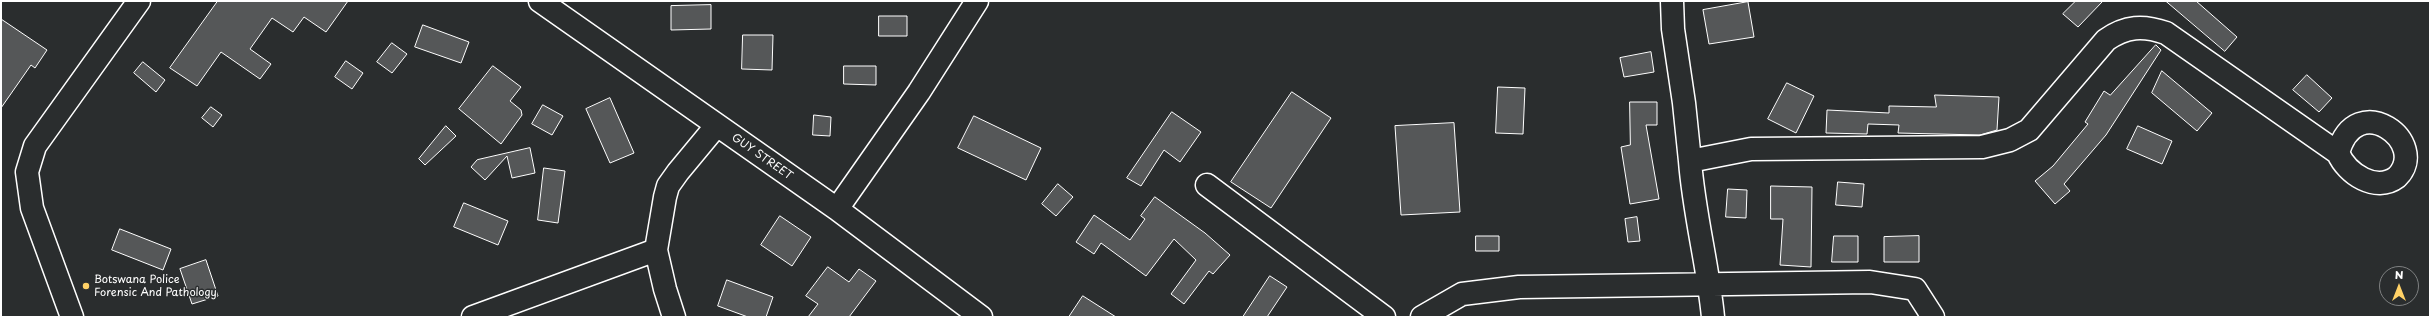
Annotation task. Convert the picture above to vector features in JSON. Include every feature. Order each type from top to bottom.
[{"type":"street","points":[[72,317],[32,208],[28,172],[35,146],[139,1]]},
{"type":"street","name":"GUY STREET","points":[[540,1],[837,209],[981,317]]},
{"type":"street","points":[[837,209],[919,92],[977,1]]},
{"type":"street","points":[[1672,1],[1673,29],[1684,103],[1693,195],[1710,284],[1713,317]]},
{"type":"street","points":[[1690,161],[1751,149],[1982,146],[2010,140],[2028,130],[2106,40],[2118,31],[2135,27],[2150,28],[2166,33],[2338,154]]},
{"type":"street","points":[[674,317],[664,289],[656,250],[668,186],[717,125]]},
{"type":"street","points":[[1207,185],[1384,317]]},
{"type":"street","points":[[473,317],[656,250]]},
{"type":"street","points":[[1422,317],[1462,294],[1505,289],[1870,282],[1915,289],[1933,317]]},
{"type":"building","points":[[218,1],[348,1],[326,32],[304,17],[293,32],[272,18],[250,49],[271,64],[260,79],[221,52],[197,86],[170,68]]},
{"type":"building","points":[[2076,1],[2103,1],[2078,27],[2063,14]]},
{"type":"building","points":[[2166,1],[2196,1],[2237,37],[2225,51]]},
{"type":"building","points":[[1748,2],[1754,37],[1709,44],[1703,10]]},
{"type":"building","points":[[711,5],[711,29],[671,30],[671,6]]},
{"type":"building","points":[[879,16],[907,16],[907,36],[879,36]]},
{"type":"building","points":[[1,19],[47,50],[35,68],[31,65],[1,108]]},
{"type":"building","points":[[423,25],[469,42],[461,63],[415,47]]},
{"type":"building","points":[[743,35],[773,35],[772,70],[742,69]]},
{"type":"building","points":[[392,43],[407,54],[392,73],[377,62]]},
{"type":"building","points":[[2156,45],[2161,50],[2106,135],[2064,184],[2070,191],[2055,204],[2035,181],[2053,166],[2088,124],[2085,122],[2104,91],[2110,95]]},
{"type":"building","points":[[1651,52],[1654,72],[1624,77],[1620,58]]},
{"type":"building","points":[[346,61],[363,73],[352,89],[335,77]]},
{"type":"building","points":[[143,62],[165,80],[156,92],[134,73]]},
{"type":"building","points":[[493,66],[521,87],[510,101],[521,110],[522,115],[501,144],[459,109]]},
{"type":"building","points":[[844,66],[876,66],[876,85],[844,84]]},
{"type":"building","points":[[2162,71],[2212,113],[2197,131],[2152,93]]},
{"type":"building","points":[[2307,75],[2332,98],[2319,112],[2293,90]]},
{"type":"building","points":[[1787,83],[1814,96],[1796,133],[1768,119]]},
{"type":"building","points":[[1498,87],[1525,88],[1523,134],[1496,133]]},
{"type":"building","points":[[1292,92],[1331,118],[1271,208],[1231,182]]},
{"type":"building","points":[[1935,95],[1999,97],[1997,130],[1980,135],[1898,133],[1899,125],[1868,124],[1867,134],[1826,133],[1827,110],[1889,113],[1889,106],[1936,107]]},
{"type":"building","points":[[610,98],[634,153],[610,163],[586,109]]},
{"type":"building","points":[[1630,102],[1657,102],[1657,125],[1646,125],[1659,199],[1630,204],[1621,147],[1630,145]]},
{"type":"building","points":[[543,105],[563,116],[552,135],[532,124]]},
{"type":"building","points":[[211,107],[222,115],[213,127],[202,118]]},
{"type":"building","points":[[1172,112],[1201,132],[1180,162],[1164,150],[1141,186],[1127,178]]},
{"type":"building","points":[[814,115],[831,117],[830,136],[813,135]]},
{"type":"building","points":[[974,116],[1041,148],[1026,180],[958,148]]},
{"type":"building","points":[[1454,123],[1460,212],[1401,215],[1395,126]]},
{"type":"building","points":[[446,126],[456,136],[425,165],[419,159]]},
{"type":"building","points":[[2138,126],[2172,141],[2162,164],[2127,149]]},
{"type":"building","points":[[530,148],[535,173],[512,178],[507,156],[485,180],[471,167],[477,160]]},
{"type":"building","points":[[544,168],[565,171],[558,223],[538,220]]},
{"type":"building","points":[[1838,182],[1864,184],[1862,207],[1836,205]]},
{"type":"building","points":[[1058,184],[1073,197],[1056,216],[1042,204]]},
{"type":"building","points":[[1771,186],[1812,187],[1811,267],[1780,265],[1783,219],[1771,219]]},
{"type":"building","points":[[1728,189],[1747,190],[1746,218],[1726,217]]},
{"type":"building","points":[[1155,197],[1205,233],[1230,255],[1213,274],[1209,271],[1184,304],[1171,294],[1196,260],[1174,239],[1146,276],[1101,243],[1094,254],[1076,242],[1094,215],[1130,240],[1145,219],[1141,216]]},
{"type":"building","points":[[464,203],[508,221],[498,245],[454,227]]},
{"type":"building","points":[[780,216],[811,237],[792,266],[761,245]]},
{"type":"building","points":[[1637,217],[1640,241],[1628,242],[1625,219]]},
{"type":"building","points":[[120,229],[171,249],[163,270],[112,250]]},
{"type":"building","points":[[1476,236],[1499,236],[1499,251],[1476,251]]},
{"type":"building","points":[[1834,236],[1858,236],[1858,262],[1832,262]]},
{"type":"building","points":[[1919,236],[1919,262],[1884,262],[1884,237]]},
{"type":"building","points":[[206,260],[218,296],[192,304],[180,269]]},
{"type":"building","points":[[828,267],[849,282],[859,269],[876,281],[849,317],[808,317],[818,304],[806,296]]},
{"type":"building","points":[[1270,276],[1287,287],[1267,317],[1243,317]]},
{"type":"building","points":[[727,280],[773,297],[766,317],[748,317],[718,306]]},
{"type":"building","points":[[1083,296],[1116,317],[1069,317]]},
{"type":"place","name":"Botswana Police Forensic And Pathology","points":[[86,286]]}]
